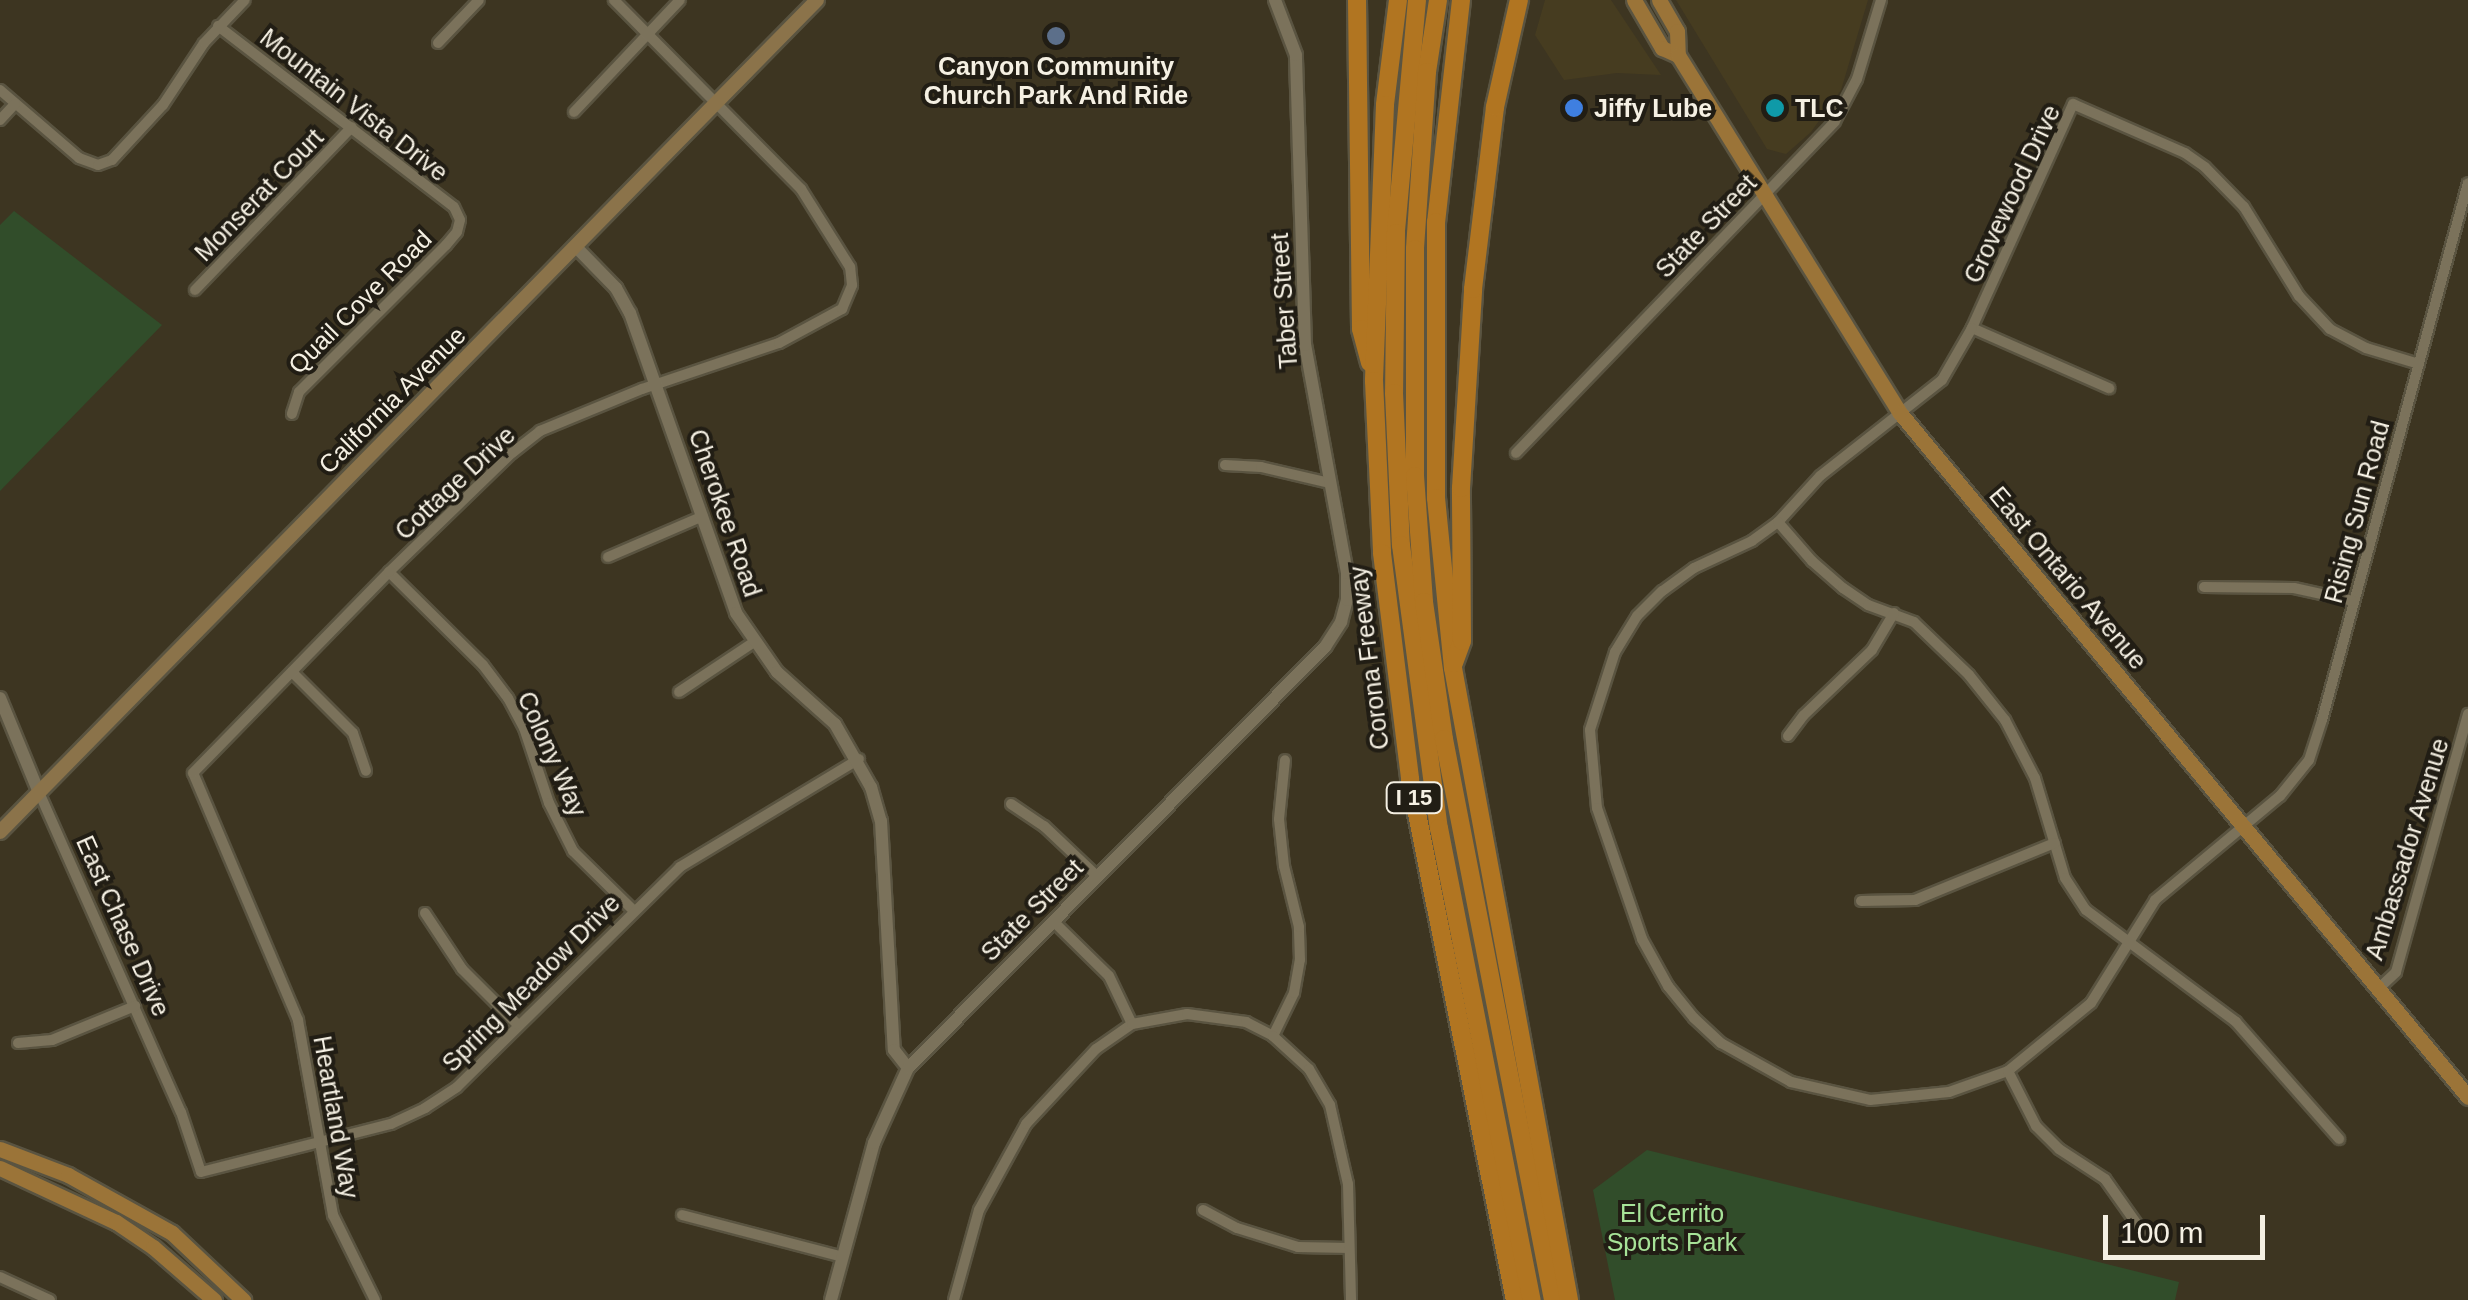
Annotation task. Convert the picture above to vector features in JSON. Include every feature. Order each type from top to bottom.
[{"type":"highway","points":[[1357,0],[1361,330],[1374,381]]},
{"type":"highway","name":"Corona Freeway","points":[[1398,0],[1385,104],[1374,381],[1384,572],[1404,740],[1512,1300]]},
{"type":"highway","points":[[1417,0],[1396,233],[1394,394],[1401,545],[1439,828],[1532,1300]]},
{"type":"highway","points":[[1438,0],[1426,90],[1414,249],[1416,476],[1424,602],[1444,739],[1553,1300]]},
{"type":"highway","name":"I 15","points":[[1461,0],[1436,222],[1436,498],[1452,668],[1550,1202],[1573,1300]]},
{"type":"highway","points":[[1452,668],[1462,642],[1461,488],[1473,289],[1495,107],[1520,0]]},
{"type":"main road","name":"California Avenue","points":[[0,832],[817,0]]},
{"type":"main road","name":"East Ontario Avenue","points":[[1634,0],[1662,48],[1678,55]]},
{"type":"main road","name":"East Ontario Avenue","points":[[1659,0],[1677,31],[1678,55],[1900,413],[2468,1098]]},
{"type":"main road","points":[[0,1149],[68,1175],[172,1233],[243,1300]]},
{"type":"main road","points":[[0,1168],[116,1222],[169,1259],[214,1300]]},
{"type":"street","points":[[0,90],[80,158],[98,166],[112,160],[163,105],[218,26],[245,0]]},
{"type":"street","points":[[438,43],[479,0]]},
{"type":"street","points":[[614,0],[717,102]]},
{"type":"street","points":[[574,112],[680,0]]},
{"type":"street","name":"Taber Street","points":[[1274,0],[1296,54],[1305,345],[1347,572],[1347,600]]},
{"type":"street","name":"State Street","points":[[1516,453],[1765,198],[1835,120],[1857,80],[1881,0]]},
{"type":"street","name":"Mountain Vista Drive","points":[[218,26],[454,207],[460,220]]},
{"type":"street","name":"Cottage Drive","points":[[193,773],[389,572],[512,453],[540,431],[656,384],[779,343],[842,309],[852,286],[850,267],[802,189],[717,102]]},
{"type":"street","points":[[0,120],[16,104]]},
{"type":"street","name":"Grovewood Drive","points":[[2008,1071],[1949,1092],[1870,1100],[1791,1082],[1721,1043],[1694,1018],[1668,986],[1642,939],[1597,808],[1590,730],[1600,690],[1638,616],[1662,591],[1694,568],[1752,541],[1778,522],[1820,476],[1942,380],[1972,328],[2073,104],[2205,166],[2244,207],[2298,296],[2330,329],[2366,348],[2418,364]]},
{"type":"street","name":"Monserat Court","points":[[195,290],[352,127]]},
{"type":"street","name":"Rising Sun Road","points":[[2008,1071],[2091,1003],[2155,900],[2280,796],[2309,760],[2468,182]]},
{"type":"street","name":"Quail Cove Road","points":[[292,414],[299,392],[446,245],[457,232],[460,220]]},
{"type":"street","name":"Cherokee Road","points":[[575,246],[616,288],[656,384],[736,613],[777,672],[835,724],[859,760],[882,821],[894,1050],[908,1068]]},
{"type":"street","points":[[1972,328],[2109,388]]},
{"type":"street","points":[[1225,465],[1261,467],[1330,483]]},
{"type":"street","points":[[608,558],[702,516]]},
{"type":"street","points":[[1778,522],[1812,562],[1843,588],[1934,638],[2005,720],[2035,778],[2065,878],[2086,910],[2236,1022],[2339,1139]]},
{"type":"street","name":"Colony Way","points":[[389,572],[484,665],[508,698],[524,728],[549,803],[574,851],[634,910]]},
{"type":"street","points":[[2204,587],[2294,588],[2354,602]]},
{"type":"street","name":"State Street","points":[[831,1300],[874,1143],[908,1068],[1325,647],[1341,622],[1347,600]]},
{"type":"street","points":[[1788,736],[1804,714],[1872,650],[1894,613]]},
{"type":"street","points":[[679,692],[754,642]]},
{"type":"street","points":[[292,672],[353,733],[366,771]]},
{"type":"street","name":"East Chase Drive","points":[[0,698],[181,1112],[201,1172]]},
{"type":"street","name":"Ambassador Avenue","points":[[2377,990],[2396,972],[2468,714]]},
{"type":"street","name":"Spring Meadow Drive","points":[[201,1172],[391,1124],[425,1108],[457,1086],[680,867],[859,760]]},
{"type":"street","points":[[1273,1036],[1294,993],[1300,960],[1299,927],[1284,866],[1279,819],[1286,760]]},
{"type":"street","name":"Heartland Way","points":[[193,773],[298,1020],[333,1216],[375,1300]]},
{"type":"street","points":[[1011,804],[1044,826],[1098,877]]},
{"type":"street","points":[[1860,901],[1915,900],[2055,843]]},
{"type":"street","points":[[425,913],[462,969],[517,1024]]},
{"type":"street","points":[[1053,921],[1109,976],[1132,1024]]},
{"type":"street","points":[[18,1043],[52,1040],[135,1006]]},
{"type":"street","points":[[954,1300],[980,1210],[1026,1124],[1096,1049],[1132,1024],[1187,1014],[1246,1022],[1273,1036],[1309,1069],[1330,1105],[1348,1184],[1351,1300]]},
{"type":"street","points":[[2008,1071],[2036,1126],[2105,1179],[2146,1237]]},
{"type":"street","points":[[1203,1210],[1237,1228],[1298,1247],[1349,1248]]},
{"type":"street","points":[[682,1215],[844,1257]]},
{"type":"street","points":[[0,1277],[50,1300]]},
{"type":"shaded area","points":[[1545,0],[1611,0],[1661,75],[1617,73],[1564,80],[1535,35]]},
{"type":"shaded area","points":[[1676,0],[1868,0],[1841,90],[1811,132],[1786,154],[1767,149]]},
{"type":"green space","points":[[14,211],[162,325],[0,491],[0,225]]},
{"type":"green space","name":"El Cerrito Sports Park","points":[[1647,1150],[2179,1282],[2175,1300],[1615,1300],[1593,1190]]},
{"type":"place","name":"Canyon Community Church Park And Ride","points":[[1056,36]]},
{"type":"place","name":"Jiffy Lube","points":[[1574,108]]},
{"type":"place","name":"TLC","points":[[1775,108]]}]
